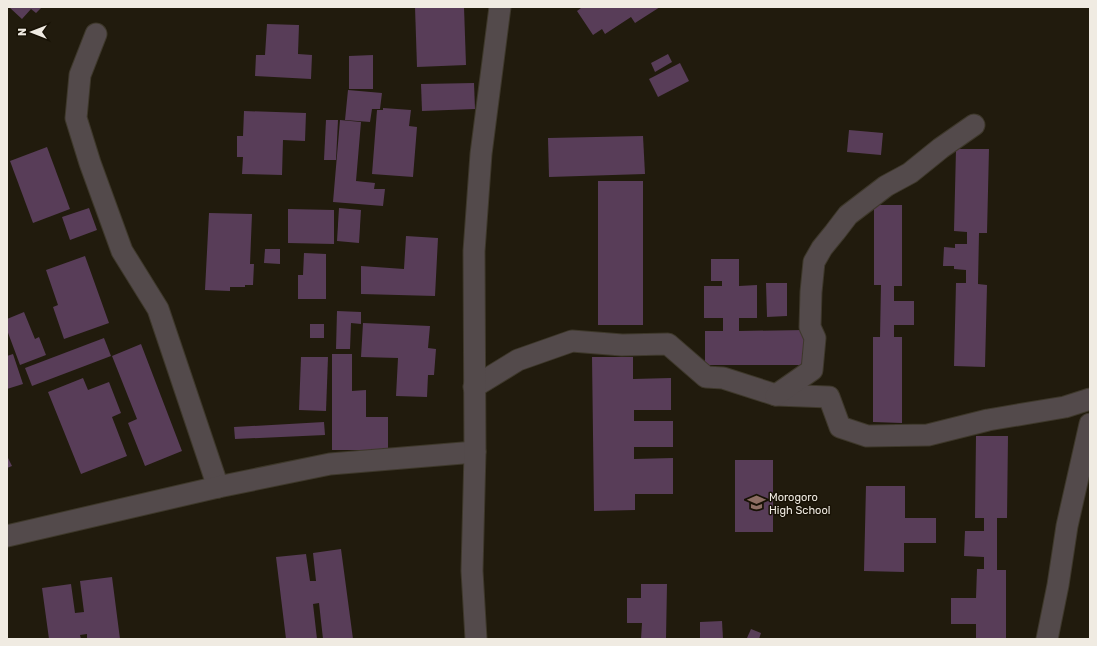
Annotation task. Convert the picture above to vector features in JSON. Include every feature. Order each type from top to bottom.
[{"type":"street","points":[[476,639],[472,571],[475,452],[474,250],[481,154],[500,7]]},
{"type":"street","points":[[96,34],[80,75],[76,118],[90,163],[122,250],[158,309],[218,487]]},
{"type":"street","points":[[776,395],[812,370],[815,338],[810,327],[810,292],[814,262],[822,248],[848,215],[886,186],[910,173],[941,148],[974,125]]},
{"type":"street","points":[[474,387],[518,360],[572,341],[622,345],[668,344],[706,377],[723,378],[776,395],[829,397],[840,427],[866,436],[928,435],[988,420],[1065,407],[1090,399]]},
{"type":"street","points":[[1047,639],[1058,585],[1067,526],[1090,424]]},
{"type":"street","points":[[7,536],[218,487],[330,464],[475,452]]},
{"type":"building","points":[[9,7],[42,7],[36,13],[31,9],[22,19]]},
{"type":"building","points":[[415,7],[464,7],[466,65],[417,67]]},
{"type":"building","points":[[580,7],[660,7],[635,23],[631,17],[605,34],[602,29],[593,35],[577,11],[581,8]]},
{"type":"building","points":[[267,24],[299,25],[298,54],[312,55],[311,79],[255,76],[256,55],[265,55]]},
{"type":"building","points":[[668,54],[672,62],[655,72],[651,63]]},
{"type":"building","points":[[373,55],[373,89],[349,89],[349,56]]},
{"type":"building","points":[[680,63],[689,81],[658,97],[649,79]]},
{"type":"building","points":[[474,83],[475,109],[422,111],[421,84]]},
{"type":"building","points":[[348,90],[382,93],[380,109],[372,109],[370,122],[345,120]]},
{"type":"building","points":[[383,108],[411,110],[409,126],[417,127],[413,177],[372,174],[377,110],[383,110]]},
{"type":"building","points":[[244,111],[306,113],[305,141],[283,140],[282,175],[242,174],[243,157],[237,157],[237,136],[243,136]]},
{"type":"building","points":[[326,120],[338,120],[336,160],[324,160]]},
{"type":"building","points":[[340,120],[361,122],[356,181],[375,183],[374,189],[385,189],[383,206],[333,202]]},
{"type":"building","points":[[849,130],[883,133],[881,155],[847,152]]},
{"type":"building","points":[[643,136],[645,174],[549,177],[548,138]]},
{"type":"building","points":[[47,147],[70,209],[33,223],[10,161]]},
{"type":"building","points":[[956,149],[989,149],[987,233],[979,233],[978,284],[987,285],[985,367],[954,366],[956,283],[966,283],[966,270],[954,269],[954,266],[943,266],[944,247],[955,248],[955,244],[967,244],[967,232],[954,231]]},
{"type":"building","points":[[598,181],[643,181],[643,325],[598,325]]},
{"type":"building","points":[[874,205],[902,205],[902,286],[894,286],[894,301],[914,301],[914,325],[894,325],[894,337],[902,337],[902,423],[873,422],[873,337],[880,337],[881,285],[874,285]]},
{"type":"building","points":[[89,208],[97,230],[70,240],[62,217]]},
{"type":"building","points":[[339,208],[361,210],[359,243],[337,241]]},
{"type":"building","points":[[288,209],[334,210],[334,244],[288,243]]},
{"type":"building","points":[[209,213],[252,214],[250,264],[254,264],[253,285],[245,285],[245,287],[230,287],[230,291],[205,290]]},
{"type":"building","points":[[406,236],[438,238],[435,296],[361,294],[361,266],[404,269]]},
{"type":"building","points":[[265,249],[280,249],[280,264],[264,263]]},
{"type":"building","points":[[304,253],[326,254],[326,299],[298,299],[298,275],[303,275]]},
{"type":"building","points":[[85,256],[109,323],[64,339],[53,307],[58,305],[46,270]]},
{"type":"building","points":[[711,259],[739,259],[739,286],[757,285],[757,318],[739,318],[739,331],[805,330],[805,365],[705,365],[705,331],[723,331],[723,318],[704,318],[704,286],[722,286],[722,281],[711,281]]},
{"type":"building","points":[[766,283],[787,283],[787,316],[767,317]]},
{"type":"building","points":[[337,311],[361,312],[361,324],[351,323],[350,349],[336,349]]},
{"type":"building","points":[[24,312],[35,339],[39,337],[46,355],[20,365],[7,330],[7,319]]},
{"type":"building","points":[[363,323],[430,326],[428,348],[436,349],[434,375],[428,375],[427,397],[396,396],[398,358],[361,357]]},
{"type":"building","points":[[310,324],[324,324],[324,338],[310,338]]},
{"type":"building","points":[[104,338],[111,356],[32,386],[25,368]]},
{"type":"building","points":[[141,344],[182,451],[145,466],[128,423],[137,419],[112,356]]},
{"type":"building","points":[[13,354],[23,384],[7,389],[7,356]]},
{"type":"building","points":[[332,354],[352,354],[352,391],[366,390],[366,417],[388,417],[388,450],[332,450]]},
{"type":"building","points":[[301,357],[328,357],[326,411],[299,410]]},
{"type":"building","points":[[592,357],[633,357],[633,379],[671,378],[671,410],[634,410],[634,421],[673,421],[673,447],[634,447],[634,459],[673,458],[673,494],[635,494],[635,510],[594,511]]},
{"type":"building","points":[[83,378],[88,390],[109,382],[121,413],[112,417],[127,456],[81,474],[48,392]]},
{"type":"building","points":[[324,422],[325,435],[235,439],[234,427]]},
{"type":"building","points":[[976,436],[1008,436],[1007,518],[997,518],[997,570],[1006,570],[1006,639],[976,639],[976,624],[951,624],[951,598],[976,598],[977,569],[984,569],[984,557],[964,556],[965,531],[984,531],[984,518],[975,518]]},
{"type":"building","points":[[7,456],[12,466],[7,468]]},
{"type":"building","points":[[735,460],[773,460],[773,532],[735,532]]},
{"type":"building","points":[[866,486],[905,486],[905,518],[936,518],[936,543],[904,543],[904,572],[864,571]]},
{"type":"building","points":[[341,549],[353,639],[323,639],[319,603],[313,604],[317,639],[286,639],[276,557],[306,554],[310,581],[316,581],[313,553]]},
{"type":"building","points":[[112,577],[120,639],[87,639],[87,634],[80,635],[81,639],[49,639],[42,588],[71,584],[75,613],[84,612],[80,581]]},
{"type":"building","points":[[641,584],[667,584],[666,639],[641,639],[642,623],[627,623],[627,598],[641,598]]},
{"type":"building","points":[[722,621],[723,639],[700,639],[700,622]]},
{"type":"building","points":[[751,629],[761,633],[759,639],[747,638]]},
{"type":"place","name":"Morogoro High School","points":[[756,503]]}]
